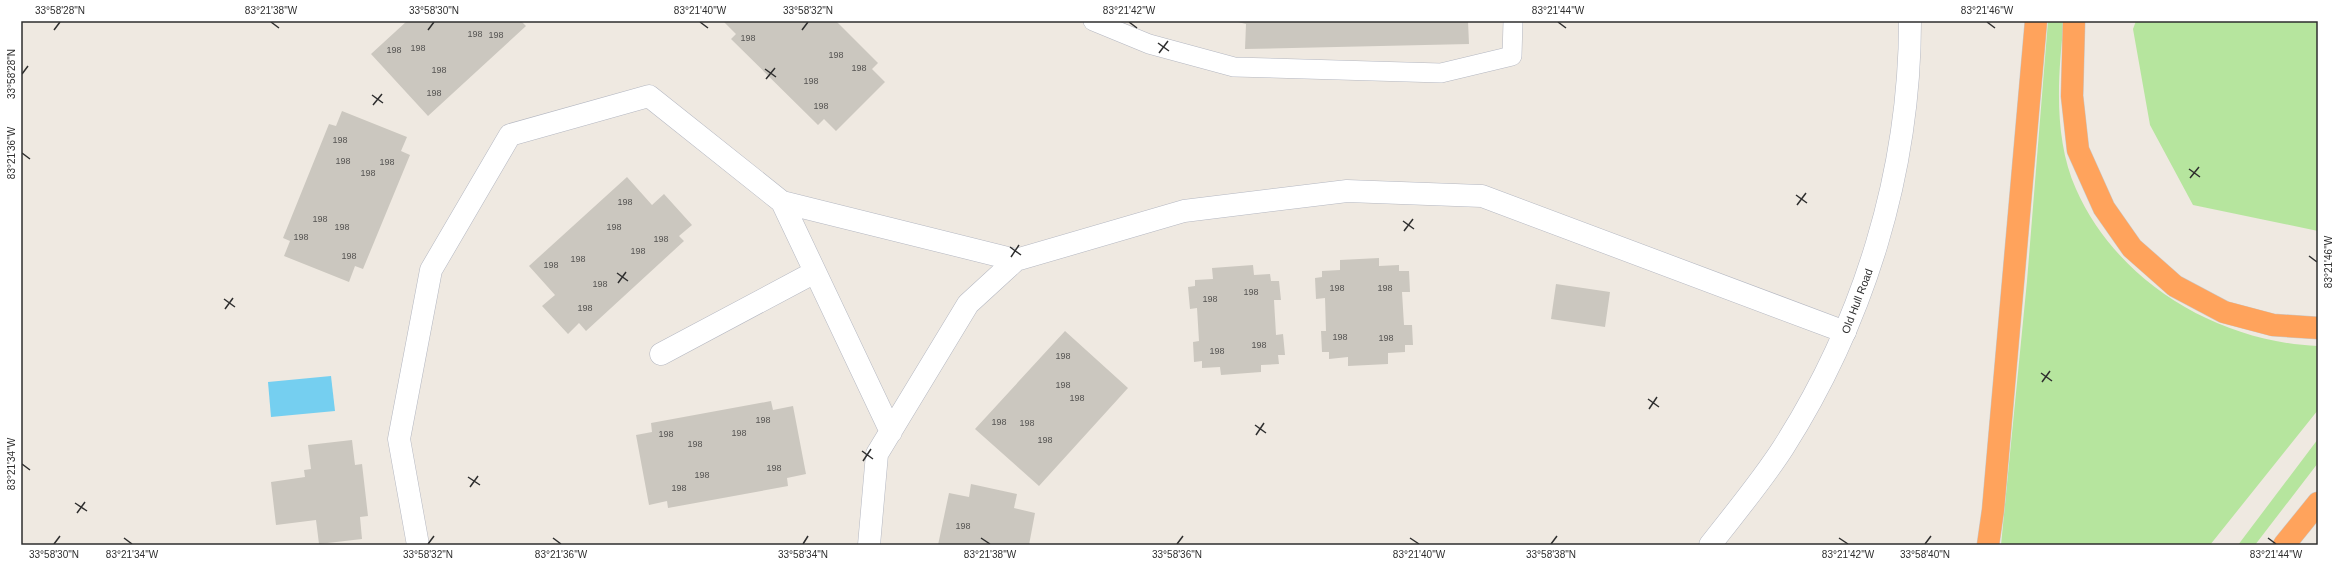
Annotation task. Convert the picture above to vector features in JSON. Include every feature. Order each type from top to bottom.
[{"type":"highway","points":[[1988,545],[1993,510],[2036,21]]},
{"type":"highway","points":[[2074,21],[2072,96],[2078,150],[2104,208],[2132,248],[2175,286],[2224,312],[2273,325],[2318,328]]},
{"type":"highway","points":[[2284,545],[2318,503]]},
{"type":"street","name":"Old Hull Road","points":[[1710,545],[1760,483],[1783,449],[1826,373],[1845,332],[1874,253],[1890,195],[1904,112],[1910,21]]},
{"type":"street","points":[[418,545],[399,439],[431,270],[510,135],[649,96],[782,202],[1016,260]]},
{"type":"street","points":[[869,545],[877,454],[968,304],[1016,260],[1184,211],[1347,191],[1482,196],[1845,332]]},
{"type":"street","points":[[782,202],[891,432]]},
{"type":"street","points":[[661,354],[815,272]]},
{"type":"lane","points":[[1093,21],[1149,44],[1234,67],[1441,73],[1512,56],[1513,21]]},
{"type":"green space","points":[[2048,21],[2064,21],[2060,63],[2059,106],[2064,148],[2069,169],[2076,189],[2094,222],[2117,252],[2144,278],[2175,301],[2208,319],[2244,333],[2281,342],[2318,346],[2318,410],[2210,545],[2001,545],[2027,281]]},
{"type":"green space","points":[[2136,21],[2318,21],[2318,231],[2193,205],[2150,125],[2133,29]]},
{"type":"green space","points":[[2318,439],[2318,463],[2255,545],[2238,545]]},
{"type":"water","points":[[331,376],[335,411],[271,417],[268,382]]},
{"type":"building","points":[[407,21],[521,21],[526,26],[428,116],[371,54]]},
{"type":"building","points":[[723,21],[836,21],[878,63],[872,69],[885,82],[836,131],[824,119],[818,125],[731,39],[736,34]]},
{"type":"building","points":[[1234,21],[1468,21],[1469,44],[1245,49],[1246,24]]},
{"type":"building","points":[[342,111],[407,137],[401,151],[410,155],[363,269],[355,266],[349,282],[284,256],[290,241],[283,238],[329,124],[336,126]]},
{"type":"building","points":[[627,177],[652,205],[664,194],[692,225],[679,236],[684,241],[586,331],[579,323],[568,334],[542,306],[555,295],[529,266]]},
{"type":"building","points":[[1379,258],[1379,266],[1399,265],[1399,271],[1409,271],[1410,292],[1402,292],[1404,325],[1412,325],[1413,345],[1405,345],[1405,352],[1388,353],[1388,364],[1348,366],[1348,357],[1329,359],[1329,352],[1322,352],[1321,331],[1326,331],[1325,298],[1316,299],[1315,278],[1322,277],[1322,271],[1340,270],[1340,260]]},
{"type":"building","points":[[1253,265],[1254,275],[1270,274],[1271,281],[1279,281],[1281,300],[1274,300],[1276,335],[1283,334],[1285,355],[1278,355],[1279,364],[1261,365],[1261,372],[1221,375],[1220,367],[1202,368],[1202,361],[1194,362],[1193,342],[1199,341],[1197,308],[1190,309],[1188,287],[1195,286],[1195,280],[1213,279],[1212,268]]},
{"type":"building","points":[[1556,284],[1610,292],[1605,327],[1551,319]]},
{"type":"building","points":[[1065,331],[1128,388],[1039,486],[975,429]]},
{"type":"building","points":[[771,401],[773,410],[793,406],[806,474],[787,478],[788,486],[668,508],[667,501],[649,505],[636,435],[652,432],[651,423]]},
{"type":"building","points":[[352,440],[355,465],[362,464],[368,516],[360,517],[362,539],[319,544],[316,520],[276,525],[271,482],[305,477],[304,470],[311,469],[308,445]]},
{"type":"building","points":[[971,484],[1017,494],[1014,508],[1035,513],[1029,545],[938,545],[949,493],[969,497]]}]
